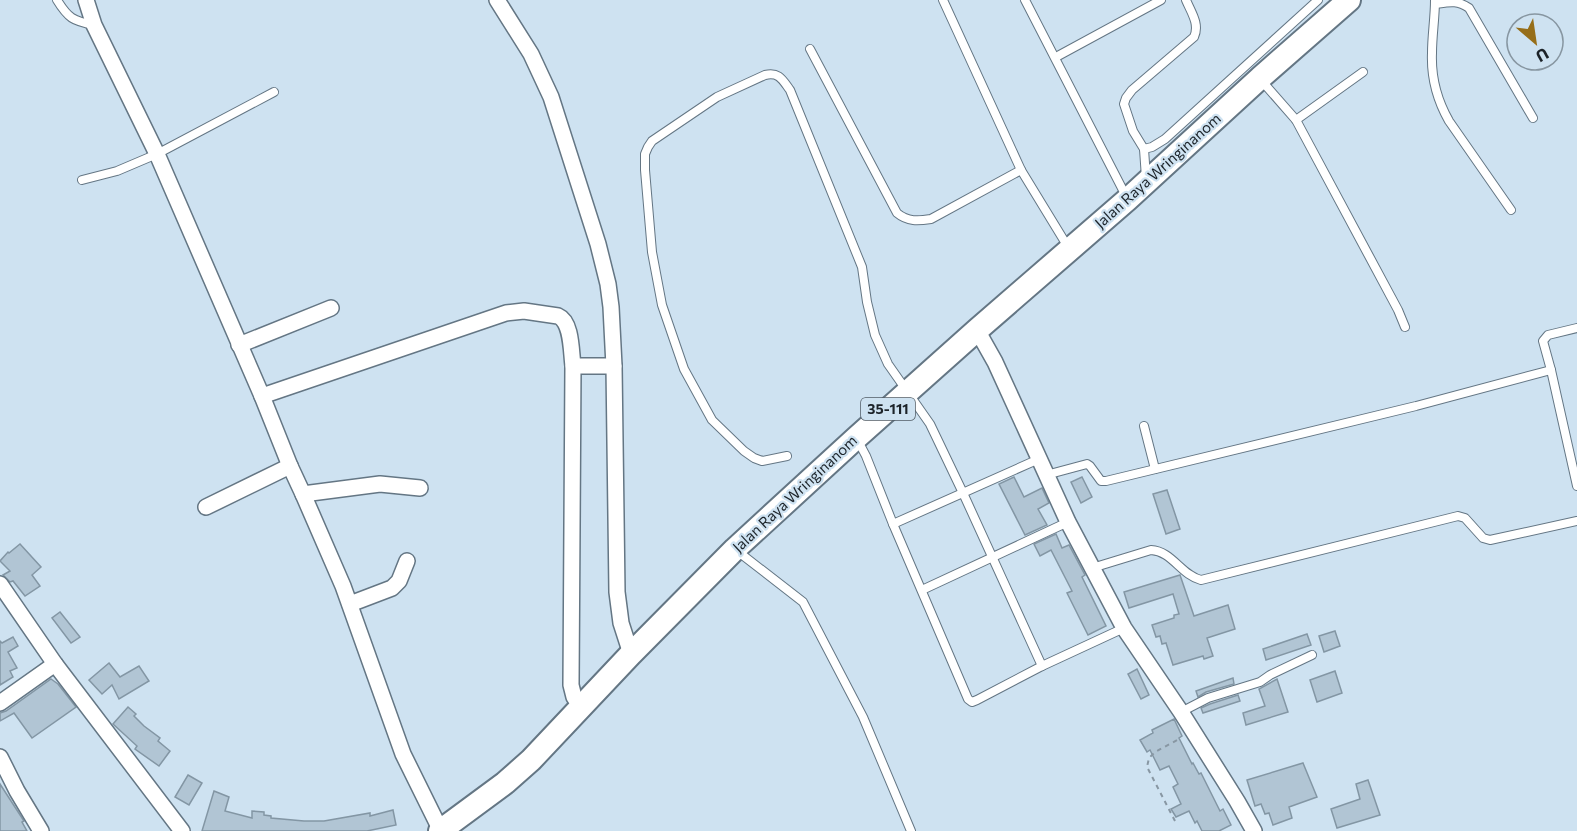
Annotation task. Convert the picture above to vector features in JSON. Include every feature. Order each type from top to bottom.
[{"type":"main road","name":"Jalan Raya Wringinanom","points":[[441,831],[531,760],[631,654],[743,556],[861,447],[908,391],[982,339],[1070,249],[1260,78],[1322,6],[1349,0]]},
{"type":"street","points":[[86,0],[94,25],[157,154],[262,396],[350,604],[403,754],[441,831]]},
{"type":"street","points":[[497,0],[531,54],[551,97],[604,268],[611,307],[615,366],[617,592],[621,623],[631,654]]},
{"type":"street","points":[[239,345],[331,308]]},
{"type":"street","points":[[262,396],[506,313],[539,313],[563,318],[568,328],[573,366],[572,685],[574,697],[581,707]]},
{"type":"street","points":[[982,339],[995,362],[1068,522],[1124,627],[1181,712],[1254,831]]},
{"type":"street","points":[[573,366],[615,366]]},
{"type":"street","points":[[206,507],[290,466]]},
{"type":"street","points":[[303,494],[380,484],[420,488]]},
{"type":"street","points":[[350,604],[392,588],[399,581],[407,561]]},
{"type":"street","points":[[0,584],[55,664],[182,831]]},
{"type":"street","points":[[0,703],[55,664]]},
{"type":"street","points":[[0,757],[41,831]]},
{"type":"lane","points":[[57,0],[70,18],[94,25]]},
{"type":"lane","points":[[943,0],[1021,170],[1070,249]]},
{"type":"lane","points":[[1025,0],[1128,199]]},
{"type":"lane","points":[[1056,57],[1161,0]]},
{"type":"lane","points":[[1147,182],[1144,149],[1134,131],[1124,104],[1132,90],[1194,37],[1197,30],[1196,22],[1186,0]]},
{"type":"lane","points":[[1511,210],[1441,107],[1432,73],[1435,2],[1462,3],[1469,8],[1533,118]]},
{"type":"lane","points":[[1144,149],[1165,139],[1322,6]]},
{"type":"lane","points":[[810,49],[897,213],[904,219],[920,221],[931,219],[1021,170]]},
{"type":"lane","points":[[1296,120],[1363,72]]},
{"type":"lane","points":[[787,456],[762,461],[744,451],[712,420],[684,369],[662,305],[652,252],[645,170],[645,154],[652,141],[717,97],[773,73],[779,76],[790,90],[862,267],[875,335],[888,364],[930,424],[1042,666]]},
{"type":"lane","points":[[1260,78],[1296,120],[1405,327]]},
{"type":"lane","points":[[82,180],[117,171],[157,154],[274,92]]},
{"type":"lane","points":[[1577,328],[1548,335],[1543,341],[1577,486]]},
{"type":"lane","points":[[1046,475],[1087,464],[1101,481],[1106,481],[1416,406],[1551,370]]},
{"type":"lane","points":[[1144,426],[1155,469]]},
{"type":"lane","points":[[861,447],[968,699],[972,702],[1124,627]]},
{"type":"lane","points":[[893,524],[1039,459]]},
{"type":"lane","points":[[1092,568],[1151,550],[1158,550],[1195,579],[1201,580],[1458,516],[1465,518],[1483,538],[1490,540],[1577,521]]},
{"type":"lane","points":[[922,590],[1068,522]]},
{"type":"lane","points":[[743,556],[803,602],[863,717],[911,831]]},
{"type":"lane","points":[[1181,712],[1208,698],[1260,682],[1312,655]]},
{"type":"path","points":[[1175,820],[1147,767],[1149,758],[1155,752],[1193,731]]},
{"type":"building","points":[[1014,477],[1024,497],[1042,488],[1049,503],[1038,509],[1047,525],[1025,535],[999,484]]},
{"type":"building","points":[[1082,477],[1092,497],[1081,503],[1071,482]]},
{"type":"building","points":[[1167,490],[1180,529],[1166,534],[1153,494]]},
{"type":"building","points":[[1056,534],[1062,548],[1069,545],[1085,575],[1082,577],[1106,626],[1088,635],[1067,593],[1072,591],[1051,550],[1040,556],[1034,544]]},
{"type":"building","points":[[20,544],[41,567],[32,575],[40,586],[25,596],[13,581],[10,582],[3,575],[10,571],[0,561]]},
{"type":"building","points":[[1180,575],[1194,616],[1228,605],[1235,629],[1207,638],[1213,656],[1204,659],[1203,656],[1173,665],[1166,643],[1162,644],[1160,636],[1156,637],[1152,625],[1174,618],[1174,615],[1179,614],[1173,594],[1129,608],[1124,592]]},
{"type":"building","points":[[60,612],[80,637],[71,643],[52,618]]},
{"type":"building","points":[[1335,631],[1340,646],[1324,652],[1319,636]]},
{"type":"building","points":[[1307,634],[1311,645],[1266,660],[1263,649]]},
{"type":"building","points":[[13,637],[18,646],[8,652],[17,668],[10,671],[13,677],[0,685],[0,641],[2,643]]},
{"type":"building","points":[[109,663],[120,677],[139,666],[149,681],[119,699],[112,685],[102,694],[89,680]]},
{"type":"building","points":[[1137,669],[1149,695],[1141,699],[1128,674]]},
{"type":"building","points":[[1335,671],[1342,693],[1317,702],[1310,680]]},
{"type":"building","points":[[1233,678],[1234,684],[1206,692],[1198,697],[1196,691]]},
{"type":"building","points":[[51,679],[58,684],[76,707],[32,738],[14,713],[0,721],[0,713]]},
{"type":"building","points":[[1277,679],[1288,712],[1246,725],[1243,713],[1265,706],[1259,689]]},
{"type":"building","points":[[1238,695],[1240,701],[1203,713],[1201,708]]},
{"type":"building","points":[[128,707],[136,714],[134,716],[160,738],[158,741],[170,751],[159,766],[135,749],[137,746],[113,724]]},
{"type":"building","points":[[1174,719],[1182,736],[1179,738],[1192,764],[1199,774],[1201,773],[1220,811],[1223,809],[1231,825],[1219,831],[1202,831],[1189,811],[1176,817],[1171,809],[1181,804],[1173,787],[1178,784],[1169,766],[1160,770],[1150,750],[1147,752],[1140,740],[1153,733],[1152,730]]},
{"type":"building","points":[[1303,763],[1317,797],[1289,807],[1292,818],[1273,825],[1269,813],[1265,814],[1261,804],[1255,806],[1247,780]]},
{"type":"building","points":[[188,775],[202,783],[189,805],[175,797]]},
{"type":"building","points":[[1368,780],[1380,815],[1337,828],[1331,809],[1360,799],[1356,784]]},
{"type":"building","points":[[0,784],[24,821],[22,822],[27,831],[0,831]]},
{"type":"building","points":[[214,791],[229,797],[225,811],[252,818],[252,811],[264,812],[264,815],[271,816],[271,818],[324,821],[370,813],[370,816],[393,810],[396,825],[367,831],[202,831]]}]
